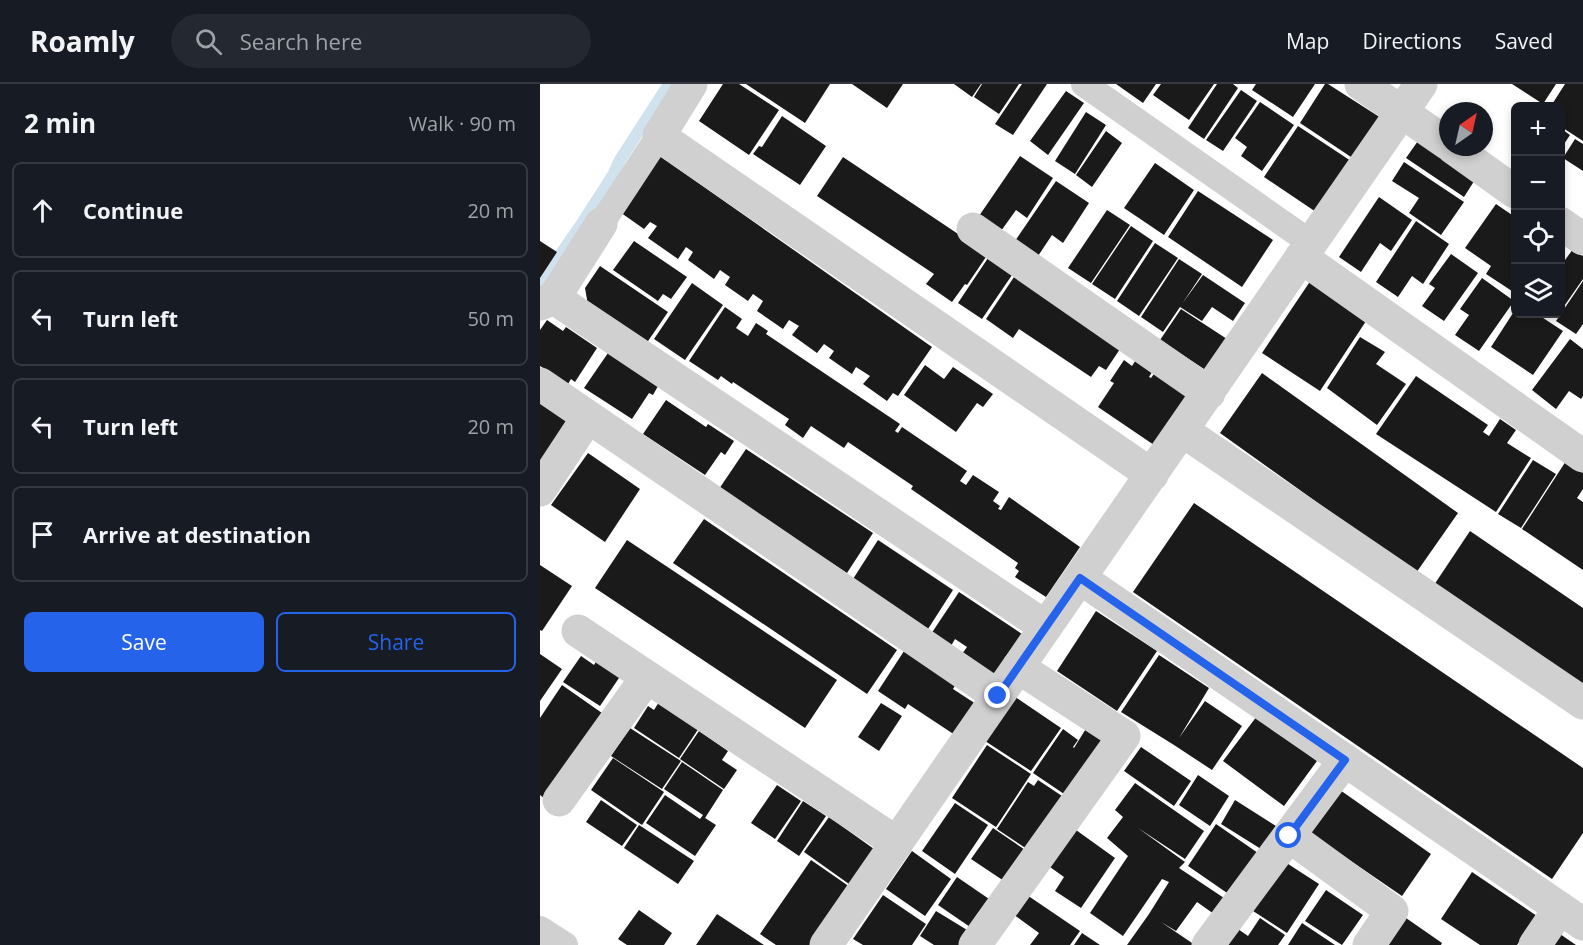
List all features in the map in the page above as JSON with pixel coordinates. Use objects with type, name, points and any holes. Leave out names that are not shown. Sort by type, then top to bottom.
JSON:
[{"type":"street","points":[[691,84],[659,136],[1152,475]]},
{"type":"street","points":[[1361,84],[1439,138]]},
{"type":"street","points":[[830,944],[998,696],[1421,84]]},
{"type":"street","points":[[1465,156],[1511,189]]},
{"type":"street","points":[[601,224],[547,301],[1046,627]]},
{"type":"street","points":[[1565,226],[1583,239]]},
{"type":"street","points":[[973,229],[1209,393]]},
{"type":"street","points":[[1306,250],[1583,456]]},
{"type":"street","points":[[540,384],[998,696]]},
{"type":"street","points":[[540,490],[588,417]]},
{"type":"street","points":[[1183,430],[1583,703]]},
{"type":"street","points":[[1080,578],[1571,916],[1535,945]]},
{"type":"street","points":[[578,631],[897,843]]},
{"type":"street","points":[[975,945],[1124,736],[1018,667]]},
{"type":"street","points":[[559,800],[647,676]]},
{"type":"street","points":[[1208,945],[1345,760]]},
{"type":"street","points":[[1289,836],[1392,911],[1369,945]]},
{"type":"lane","points":[[1084,84],[1306,250]]},
{"type":"lane","points":[[601,224],[659,136]]},
{"type":"lane","points":[[540,928],[565,945]]},
{"type":"building","points":[[723,84],[739,84],[779,110],[749,155],[699,121]]},
{"type":"building","points":[[746,84],[830,84],[805,123]]},
{"type":"building","points":[[852,84],[903,84],[887,108]]},
{"type":"building","points":[[954,84],[981,84],[972,97]]},
{"type":"building","points":[[982,84],[1019,84],[999,114],[974,97]]},
{"type":"building","points":[[1022,84],[1047,84],[1013,135],[995,124]]},
{"type":"building","points":[[1116,84],[1156,84],[1143,103]]},
{"type":"building","points":[[1161,84],[1214,84],[1189,120],[1153,95]]},
{"type":"building","points":[[1217,84],[1233,84],[1238,88],[1204,139],[1188,128]]},
{"type":"building","points":[[1256,84],[1315,84],[1293,117],[1252,90]]},
{"type":"building","points":[[1325,84],[1381,118],[1354,159],[1300,123]]},
{"type":"building","points":[[1512,84],[1556,84],[1544,102],[1540,102]]},
{"type":"building","points":[[1565,84],[1583,84],[1583,141],[1565,129],[1565,102],[1554,102]]},
{"type":"building","points":[[1241,90],[1257,101],[1223,151],[1206,140]]},
{"type":"building","points":[[1066,91],[1084,103],[1048,155],[1030,141]]},
{"type":"building","points":[[1260,102],[1294,125],[1262,171],[1241,156],[1247,147],[1235,138]]},
{"type":"building","points":[[1086,112],[1106,125],[1075,174],[1055,161]]},
{"type":"building","points":[[782,116],[826,146],[800,185],[753,154],[759,146],[762,147]]},
{"type":"building","points":[[1298,126],[1354,163],[1319,214],[1264,177]]},
{"type":"building","points":[[1106,131],[1122,143],[1092,187],[1076,175]]},
{"type":"building","points":[[1565,132],[1570,135],[1565,142]]},
{"type":"building","points":[[1420,138],[1439,150],[1439,156],[1448,156],[1478,175],[1464,197],[1406,158]]},
{"type":"building","points":[[1575,139],[1583,144],[1583,171],[1565,159],[1565,155]]},
{"type":"building","points":[[657,154],[932,347],[898,396],[893,393],[887,401],[863,384],[870,376],[856,367],[852,374],[829,358],[834,351],[824,344],[817,353],[792,335],[799,326],[789,320],[783,329],[757,311],[763,301],[753,294],[748,301],[725,285],[730,277],[720,270],[714,279],[688,260],[693,252],[686,247],[678,259],[648,238],[657,226],[650,222],[644,229],[617,210]]},
{"type":"building","points":[[1020,156],[1053,178],[1027,218],[1016,210],[1001,231],[979,216]]},
{"type":"building","points":[[843,157],[988,254],[952,302],[926,284],[934,274],[817,196]]},
{"type":"building","points":[[1404,162],[1464,202],[1441,235],[1409,213],[1419,198],[1392,181]]},
{"type":"building","points":[[1155,163],[1194,190],[1164,235],[1124,208]]},
{"type":"building","points":[[1056,181],[1089,203],[1063,243],[1052,235],[1038,256],[1015,241]]},
{"type":"building","points":[[1198,191],[1273,240],[1242,287],[1168,237]]},
{"type":"building","points":[[1379,197],[1412,220],[1391,251],[1380,243],[1361,272],[1339,257]]},
{"type":"building","points":[[1496,204],[1511,214],[1511,290],[1486,274],[1491,266],[1465,248]]},
{"type":"building","points":[[1107,210],[1130,225],[1091,283],[1068,268]]},
{"type":"building","points":[[1416,221],[1449,244],[1423,284],[1412,276],[1398,297],[1376,282]]},
{"type":"building","points":[[1131,226],[1153,241],[1115,299],[1092,284]]},
{"type":"building","points":[[540,241],[557,252],[540,278]]},
{"type":"building","points":[[634,241],[687,277],[671,299],[663,294],[658,301],[613,270]]},
{"type":"building","points":[[1155,243],[1178,258],[1139,316],[1117,301]]},
{"type":"building","points":[[1573,249],[1583,256],[1583,279],[1565,305],[1565,264],[1565,260]]},
{"type":"building","points":[[1451,254],[1478,273],[1444,321],[1422,306],[1435,288],[1429,284]]},
{"type":"building","points":[[988,258],[1012,275],[982,319],[958,303]]},
{"type":"building","points":[[1179,259],[1202,274],[1182,304],[1203,275],[1245,303],[1233,321],[1212,307],[1202,321],[1180,307],[1163,332],[1141,317]]},
{"type":"building","points":[[600,266],[668,312],[646,344],[588,305],[585,288]]},
{"type":"building","points":[[1014,277],[1120,349],[1106,370],[1099,366],[1091,377],[1019,329],[1013,338],[986,319]]},
{"type":"building","points":[[1313,277],[1370,315],[1320,391],[1262,353]]},
{"type":"building","points":[[1482,278],[1511,299],[1511,305],[1479,351],[1455,335],[1469,315],[1460,309]]},
{"type":"building","points":[[1583,281],[1583,324],[1576,334],[1556,321],[1558,318],[1565,318],[1565,308]]},
{"type":"building","points":[[692,283],[723,305],[685,360],[654,339]]},
{"type":"building","points":[[725,307],[742,319],[736,328],[748,336],[756,323],[768,331],[766,334],[900,424],[895,431],[898,433],[902,427],[967,471],[960,481],[966,485],[973,475],[999,492],[993,501],[1000,506],[998,509],[1001,510],[1009,497],[1080,547],[1046,597],[1015,577],[1019,571],[1015,568],[1018,563],[911,489],[913,486],[848,442],[844,448],[811,426],[803,438],[785,425],[789,419],[733,382],[732,384],[721,376],[718,380],[689,361]]},
{"type":"building","points":[[1181,309],[1227,339],[1207,371],[1160,340]]},
{"type":"building","points":[[1511,316],[1511,318],[1543,318],[1563,331],[1533,375],[1491,347]]},
{"type":"building","points":[[547,320],[563,331],[566,327],[597,348],[575,382],[571,379],[568,384],[540,366],[540,330]]},
{"type":"building","points":[[1360,337],[1385,352],[1376,364],[1406,384],[1377,425],[1327,388]]},
{"type":"building","points":[[1570,339],[1583,349],[1583,396],[1581,399],[1569,391],[1556,409],[1532,390]]},
{"type":"building","points":[[608,353],[658,386],[653,395],[649,393],[632,419],[584,388]]},
{"type":"building","points":[[1137,358],[1154,369],[1149,377],[1151,378],[1156,371],[1187,392],[1189,400],[1154,445],[1098,407],[1114,383],[1110,381],[1124,360],[1132,366]]},
{"type":"building","points":[[925,365],[944,379],[953,367],[993,394],[983,407],[977,403],[956,432],[904,395]]},
{"type":"building","points":[[1262,373],[1458,513],[1416,573],[1220,433]]},
{"type":"building","points":[[1416,376],[1488,425],[1483,432],[1489,436],[1500,419],[1516,430],[1507,443],[1531,458],[1496,512],[1376,434]]},
{"type":"building","points":[[666,400],[706,427],[708,424],[734,441],[725,455],[721,452],[705,475],[643,434]]},
{"type":"building","points":[[540,401],[572,423],[540,471]]},
{"type":"building","points":[[746,449],[873,533],[847,573],[719,489]]},
{"type":"building","points":[[588,453],[640,489],[605,542],[551,505]]},
{"type":"building","points":[[1533,460],[1556,474],[1521,528],[1498,514]]},
{"type":"building","points":[[1566,461],[1583,473],[1583,489],[1577,498],[1583,502],[1583,570],[1522,529]]},
{"type":"building","points":[[1194,503],[1583,768],[1583,833],[1552,879],[1133,592]]},
{"type":"building","points":[[704,519],[897,650],[867,694],[673,563]]},
{"type":"building","points":[[1470,531],[1583,608],[1583,686],[1434,585]]},
{"type":"building","points":[[627,540],[837,680],[805,728],[595,588]]},
{"type":"building","points":[[878,540],[953,590],[928,629],[853,579]]},
{"type":"building","points":[[540,565],[572,586],[542,631],[540,630]]},
{"type":"building","points":[[959,592],[1025,636],[997,677],[962,654],[967,647],[955,639],[951,646],[931,634]]},
{"type":"building","points":[[1096,611],[1157,651],[1117,711],[1057,671]]},
{"type":"building","points":[[906,648],[957,682],[953,689],[976,704],[955,735],[908,704],[905,709],[878,691]]},
{"type":"building","points":[[540,654],[562,669],[540,701]]},
{"type":"building","points":[[1159,655],[1209,688],[1179,738],[1205,701],[1242,726],[1212,770],[1121,712]]},
{"type":"building","points":[[581,656],[594,665],[597,660],[621,675],[600,706],[563,682]]},
{"type":"building","points":[[562,685],[602,713],[545,799],[540,795],[540,718]]},
{"type":"building","points":[[1011,694],[1061,728],[1031,771],[982,739]]},
{"type":"building","points":[[659,702],[699,728],[679,758],[634,728],[648,706],[654,710]]},
{"type":"building","points":[[881,703],[902,716],[879,751],[858,737]]},
{"type":"building","points":[[1257,716],[1317,761],[1284,806],[1223,761]]},
{"type":"building","points":[[1087,727],[1112,743],[1070,798],[1033,773],[1063,729],[1078,740],[1074,748]]},
{"type":"building","points":[[630,728],[681,761],[662,789],[611,756]]},
{"type":"building","points":[[699,731],[728,751],[722,760],[737,770],[724,789],[680,759]]},
{"type":"building","points":[[987,745],[1031,774],[996,827],[952,798]]},
{"type":"building","points":[[1141,747],[1191,781],[1174,806],[1124,771]]},
{"type":"building","points":[[613,758],[664,792],[642,825],[591,790]]},
{"type":"building","points":[[682,762],[723,790],[705,818],[716,825],[695,856],[646,823],[665,795],[700,819],[703,815],[664,789]]},
{"type":"building","points":[[1198,775],[1229,796],[1210,826],[1179,805]]},
{"type":"building","points":[[1038,780],[1068,800],[1033,853],[997,829],[1028,782],[1034,786]]},
{"type":"building","points":[[1135,783],[1204,831],[1185,859],[1138,828],[1185,862],[1179,868],[1224,898],[1214,914],[1197,902],[1176,931],[1161,922],[1195,945],[1127,945],[1169,882],[1162,879],[1123,936],[1090,913],[1128,856],[1107,838],[1123,817],[1115,810]]},
{"type":"building","points":[[777,785],[801,801],[775,839],[751,823]]},
{"type":"building","points":[[1340,790],[1431,854],[1402,896],[1310,833]]},
{"type":"building","points":[[601,800],[637,825],[622,846],[586,822]]},
{"type":"building","points":[[1235,800],[1276,826],[1261,849],[1221,824]]},
{"type":"building","points":[[803,801],[826,816],[799,856],[777,841]]},
{"type":"building","points":[[955,803],[988,825],[955,874],[922,851]]},
{"type":"building","points":[[829,817],[874,849],[849,884],[804,852]]},
{"type":"building","points":[[1216,824],[1258,853],[1230,895],[1188,866]]},
{"type":"building","points":[[639,825],[694,861],[678,884],[624,848]]},
{"type":"building","points":[[993,828],[1031,854],[1010,885],[971,859]]},
{"type":"building","points":[[1076,830],[1115,858],[1081,908],[1055,891],[1064,877],[1050,867]]},
{"type":"building","points":[[912,851],[951,879],[925,916],[886,889]]},
{"type":"building","points":[[811,860],[850,887],[810,945],[776,945],[760,934]]},
{"type":"building","points":[[1285,862],[1319,884],[1287,933],[1253,911]]},
{"type":"building","points":[[1472,872],[1537,916],[1517,945],[1480,945],[1441,919]]},
{"type":"building","points":[[957,877],[992,901],[973,929],[938,905]]},
{"type":"building","points":[[1326,890],[1363,915],[1342,945],[1305,921]]},
{"type":"building","points":[[1024,893],[1080,931],[1070,945],[1030,945],[1039,933],[1010,912]]},
{"type":"building","points":[[883,895],[926,924],[912,945],[863,945],[853,939]]},
{"type":"building","points":[[639,910],[672,933],[664,945],[627,945],[618,939]]},
{"type":"building","points":[[936,911],[972,933],[964,945],[934,945],[920,936]]},
{"type":"building","points":[[717,914],[764,945],[696,945]]},
{"type":"building","points":[[1260,918],[1285,935],[1278,945],[1227,945],[1238,929],[1248,936]]},
{"type":"building","points":[[1406,918],[1442,943],[1441,945],[1388,945]]},
{"type":"building","points":[[1302,923],[1335,945],[1288,945]]},
{"type":"building","points":[[1082,933],[1100,945],[1074,945]]},
{"type":"building","points":[[1560,934],[1576,945],[1552,945]]},
{"type":"waterway","points":[[540,284],[581,225],[669,84]]},
{"type":"route","points":[[998,696],[1080,578],[1345,760],[1289,836]]}]
